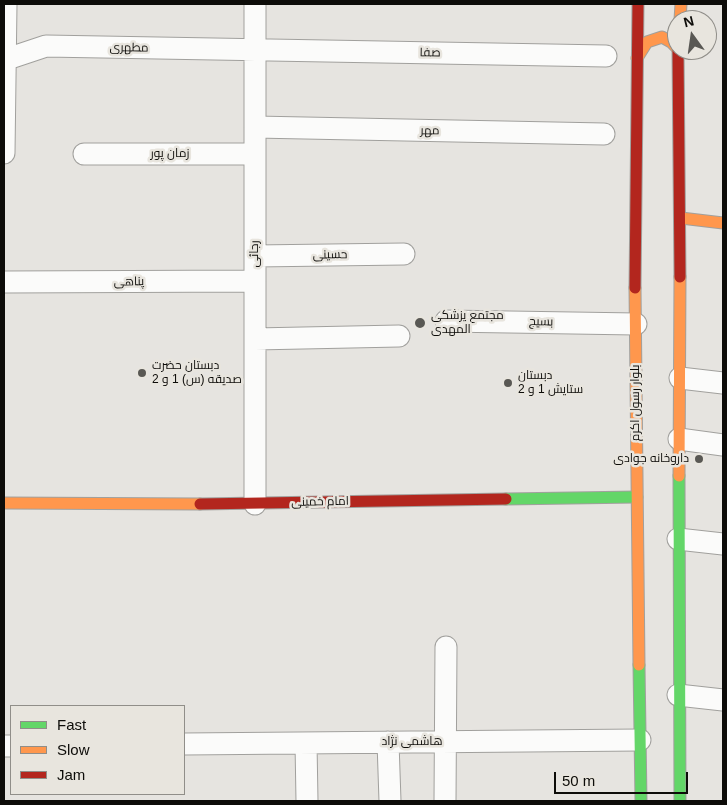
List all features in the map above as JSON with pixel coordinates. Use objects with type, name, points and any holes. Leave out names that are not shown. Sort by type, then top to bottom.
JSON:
[{"type":"main road","name":"بلوار رسول اکرم","points":[[638,4],[636,497],[641,801]]},
{"type":"main road","points":[[637,58],[647,42],[662,37],[667,40]]},
{"type":"main road","points":[[678,60],[681,218],[678,695],[680,801],[684,801]]},
{"type":"main road","points":[[681,218],[723,223]]},
{"type":"main road","name":"امام خمینی","points":[[4,503],[255,504],[636,497]]},
{"type":"street","points":[[4,153],[6,4]]},
{"type":"street","name":"رجائی","points":[[255,4],[255,504]]},
{"type":"street","name":"مطهری","points":[[4,60],[46,46],[255,50]]},
{"type":"street","name":"صفا","points":[[255,50],[606,56]]},
{"type":"street","name":"مهر","points":[[255,127],[604,134]]},
{"type":"street","name":"زمان پور","points":[[84,154],[255,154]]},
{"type":"street","name":"حسینی","points":[[255,256],[404,254]]},
{"type":"street","name":"پناهی","points":[[4,282],[255,280]]},
{"type":"street","name":"بسیج","points":[[446,321],[636,324]]},
{"type":"street","points":[[255,339],[399,336]]},
{"type":"street","points":[[680,378],[723,383]]},
{"type":"street","points":[[679,439],[723,446]]},
{"type":"street","points":[[678,538],[723,544]]},
{"type":"street","points":[[445,801],[446,648]]},
{"type":"street","points":[[678,695],[723,700]]},
{"type":"street","name":"هاشمی نژاد","points":[[185,744],[640,740]]},
{"type":"street","points":[[388,742],[390,801]]},
{"type":"street","points":[[306,743],[306,801]]},
{"type":"traffic: fast","points":[[679,476],[680,801]]},
{"type":"traffic: fast","points":[[506,499],[637,497]]},
{"type":"traffic: fast","points":[[639,665],[641,801]]},
{"type":"traffic: slow","points":[[681,4],[681,10]]},
{"type":"traffic: slow","points":[[637,58],[647,42],[662,37],[667,40]]},
{"type":"traffic: slow","points":[[681,218],[723,223]]},
{"type":"traffic: slow","points":[[679,476],[680,277]]},
{"type":"traffic: slow","points":[[635,288],[639,665]]},
{"type":"traffic: slow","points":[[4,503],[200,504]]},
{"type":"traffic: jam","points":[[635,288],[638,4]]},
{"type":"traffic: jam","points":[[678,60],[680,277]]},
{"type":"traffic: jam","points":[[200,504],[506,499]]},
{"type":"place","name":"مجتمع پزشکی المهدی","points":[[420,323]]},
{"type":"place","name":"دبستان حضرت صدیقه (س) 1 و 2","points":[[142,373]]},
{"type":"place","name":"دبستان ستایش 1 و 2","points":[[508,383]]},
{"type":"place","name":"داروخانه جوادی","points":[[699,459]]}]
